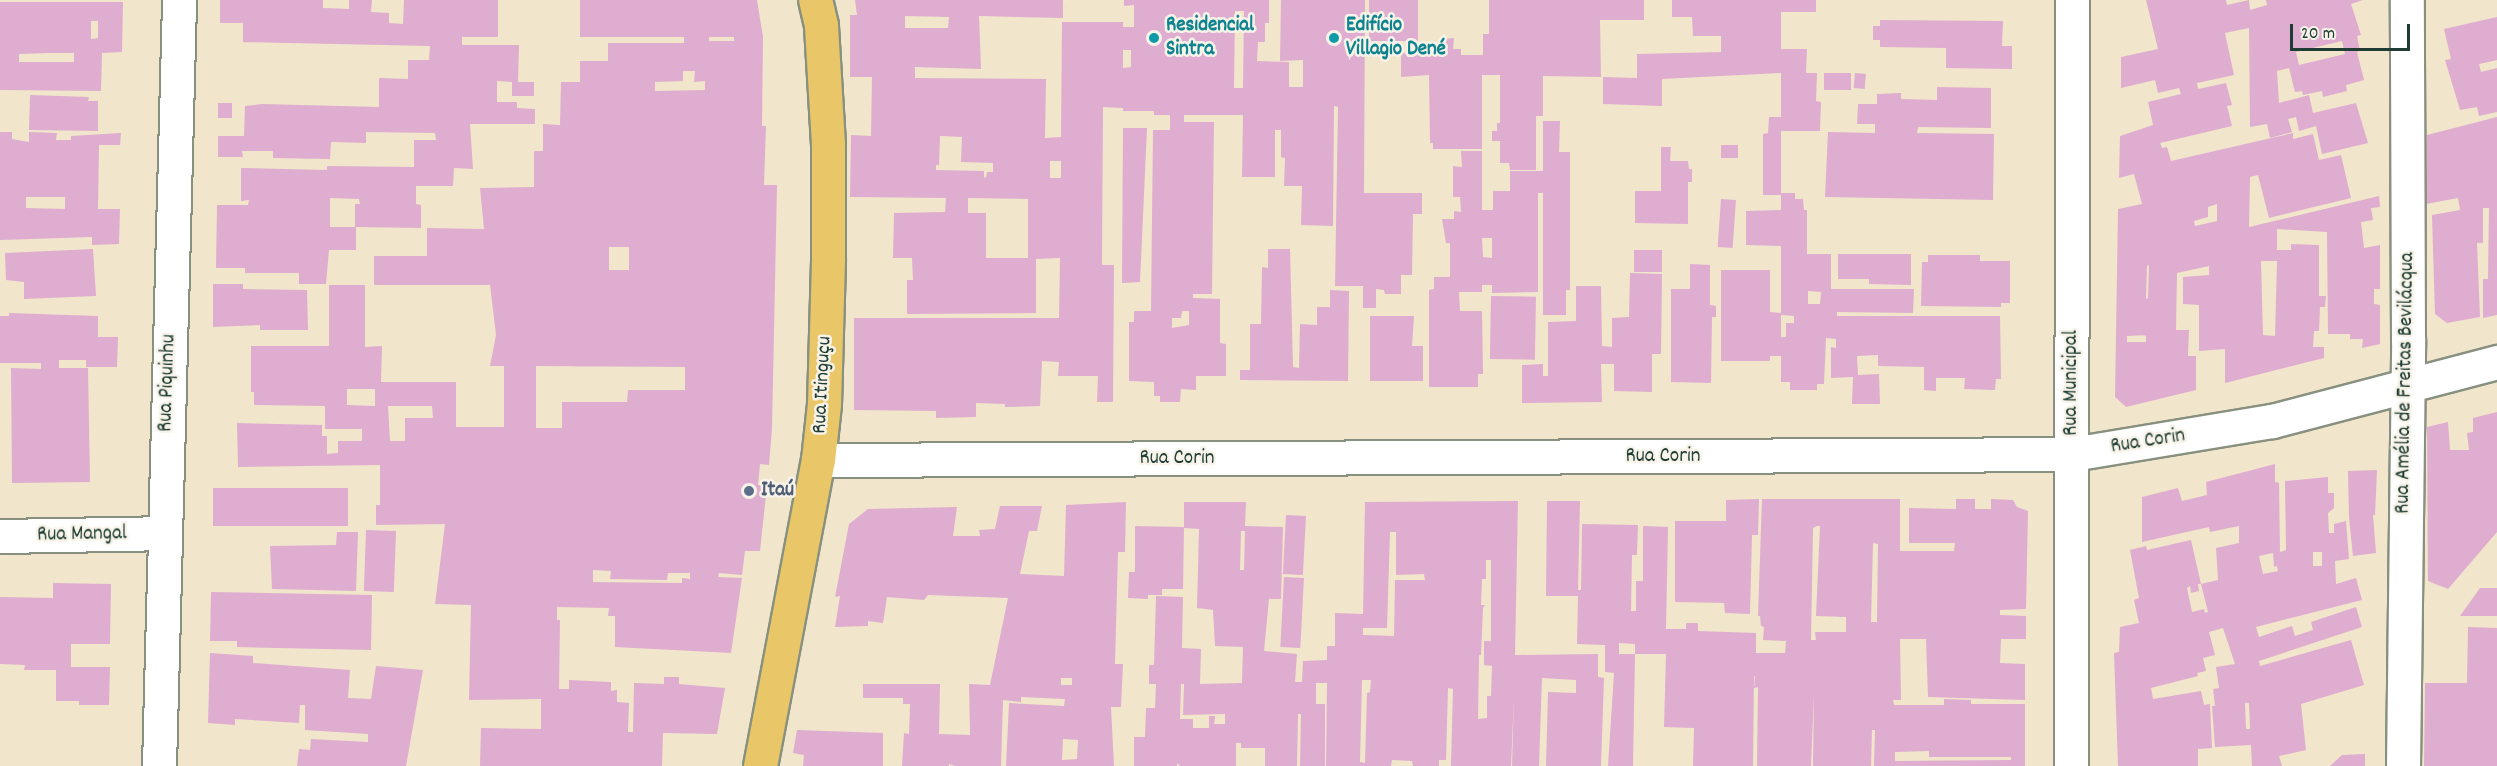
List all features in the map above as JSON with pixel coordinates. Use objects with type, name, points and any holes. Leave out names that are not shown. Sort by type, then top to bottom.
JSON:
[{"type":"main road","name":"Rua Itinguçu","points":[[760,766],[818,460],[824,404],[829,200],[821,25],[815,0]]},
{"type":"street","name":"Rua Piquinhu","points":[[159,766],[179,0]]},
{"type":"street","name":"Rua Municipal","points":[[2071,766],[2072,0]]},
{"type":"street","name":"Rua Amélia de Freitas Bevilácqua","points":[[2403,766],[2407,0]]},
{"type":"street","name":"Rua Corin","points":[[818,460],[2072,454],[2250,425],[2497,362]]},
{"type":"street","name":"Rua Mangal","points":[[0,536],[164,533]]},
{"type":"building","points":[[220,0],[323,0],[323,8],[349,9],[349,0],[372,0],[371,12],[389,13],[389,23],[403,24],[404,0],[498,0],[498,37],[462,37],[462,45],[519,45],[518,82],[534,82],[534,96],[512,96],[512,82],[497,81],[497,102],[517,102],[517,108],[535,109],[535,124],[470,124],[473,169],[454,168],[453,186],[416,186],[416,204],[421,205],[421,228],[356,227],[356,250],[329,250],[326,284],[299,284],[299,273],[245,273],[245,268],[216,268],[217,205],[248,205],[249,200],[241,201],[241,168],[327,170],[327,166],[414,167],[414,140],[436,140],[435,133],[366,132],[366,143],[331,142],[330,159],[273,158],[273,151],[242,151],[243,157],[218,157],[218,136],[244,136],[245,106],[262,104],[379,107],[379,78],[408,79],[408,60],[429,60],[430,46],[243,42],[243,23],[220,23]],"holes":[[[330,198],[359,199],[360,204],[355,204],[355,227],[330,227]]]},
{"type":"building","points":[[580,0],[757,0],[763,37],[762,126],[766,126],[764,185],[777,185],[772,428],[769,465],[760,464],[758,485],[767,486],[760,551],[745,551],[742,575],[719,573],[718,577],[742,578],[731,653],[615,647],[615,616],[608,616],[609,608],[557,607],[557,620],[560,620],[559,689],[569,689],[569,680],[611,682],[611,691],[617,690],[617,702],[629,703],[628,732],[633,732],[634,683],[664,684],[664,677],[679,677],[679,684],[725,688],[717,734],[663,733],[662,766],[480,766],[481,728],[541,729],[541,699],[469,700],[471,605],[435,604],[445,524],[376,525],[376,505],[380,505],[380,465],[238,467],[237,423],[322,425],[322,436],[327,436],[327,454],[338,453],[338,441],[362,441],[362,429],[325,429],[325,406],[254,405],[254,392],[251,392],[251,346],[329,346],[329,285],[365,285],[365,347],[382,346],[381,382],[456,382],[456,427],[504,427],[504,366],[490,366],[496,335],[490,285],[374,285],[374,256],[427,256],[427,228],[484,229],[480,188],[534,187],[534,151],[543,151],[543,124],[560,125],[561,82],[580,82],[580,61],[608,61],[608,43],[684,43],[684,37],[580,37]],"holes":[[[709,37],[734,37],[734,41],[709,41]],[[683,71],[695,71],[694,82],[705,81],[705,90],[655,91],[655,82],[683,81]],[[609,247],[629,247],[629,270],[609,270]],[[536,366],[685,367],[685,390],[628,390],[627,402],[562,402],[562,428],[536,428]],[[347,389],[375,389],[375,406],[347,405]],[[388,406],[432,406],[433,418],[405,418],[405,441],[390,441]],[[593,570],[611,571],[610,579],[667,580],[668,573],[690,573],[690,579],[682,578],[682,583],[593,582]]]},
{"type":"building","points":[[855,0],[1063,0],[1063,18],[979,16],[981,69],[915,67],[915,78],[1046,79],[1045,138],[1061,137],[1062,22],[1123,22],[1123,27],[1134,27],[1134,5],[1124,6],[1124,0],[1269,0],[1269,23],[1265,23],[1265,42],[1258,42],[1257,61],[1289,62],[1289,87],[1303,87],[1303,60],[1280,61],[1281,0],[1365,0],[1364,193],[1422,193],[1422,214],[1413,214],[1412,275],[1401,275],[1401,294],[1385,294],[1384,290],[1376,289],[1376,308],[1363,308],[1363,286],[1335,286],[1338,107],[1334,106],[1333,226],[1301,225],[1302,186],[1284,186],[1285,158],[1281,157],[1281,130],[1275,130],[1275,177],[1242,177],[1243,115],[1184,115],[1184,122],[1214,122],[1212,294],[1193,294],[1193,298],[1220,299],[1220,343],[1226,344],[1226,376],[1196,376],[1196,390],[1181,389],[1180,402],[1160,402],[1160,396],[1154,396],[1154,382],[1129,381],[1129,322],[1134,322],[1134,311],[1151,311],[1153,130],[1170,130],[1170,115],[1154,115],[1154,111],[1123,111],[1123,108],[1103,107],[1102,265],[1114,265],[1113,402],[1097,402],[1098,376],[1058,376],[1059,362],[1042,361],[1040,406],[1005,407],[1005,404],[976,403],[976,417],[936,418],[936,411],[854,410],[854,318],[1059,318],[1060,258],[1036,259],[1036,313],[907,314],[907,280],[913,280],[912,258],[893,258],[894,213],[945,212],[946,198],[850,197],[851,135],[871,136],[872,77],[850,77],[850,15],[857,15]],"holes":[[[1235,11],[1244,11],[1243,88],[1234,88]],[[905,16],[949,17],[948,28],[905,28]],[[1123,50],[1131,50],[1131,67],[1123,68]],[[940,136],[962,137],[961,162],[993,163],[993,172],[987,172],[986,178],[984,171],[936,170],[936,165],[939,165]],[[1050,161],[1061,161],[1061,178],[1050,178]],[[968,198],[1028,199],[1028,258],[986,258],[986,213],[968,213]],[[1182,311],[1189,311],[1189,325],[1172,328],[1172,318],[1181,318]]]},
{"type":"building","points":[[1369,0],[1418,0],[1418,41],[1369,41]]},
{"type":"building","points":[[1489,0],[1644,0],[1644,20],[1600,20],[1601,77],[1543,76],[1543,116],[1536,116],[1536,170],[1510,170],[1509,163],[1500,163],[1500,141],[1492,141],[1492,131],[1497,131],[1497,123],[1500,123],[1500,75],[1482,75],[1482,149],[1433,149],[1433,143],[1430,143],[1429,75],[1401,77],[1401,53],[1418,54],[1418,50],[1444,52],[1445,39],[1454,38],[1453,49],[1461,49],[1461,55],[1483,55],[1483,34],[1489,34]]},
{"type":"building","points":[[1672,0],[1816,0],[1816,12],[1781,12],[1781,49],[1807,49],[1806,73],[1817,73],[1816,101],[1821,102],[1820,131],[1781,131],[1781,195],[1763,195],[1763,134],[1768,133],[1769,117],[1781,117],[1781,73],[1662,79],[1662,106],[1603,104],[1603,77],[1637,78],[1637,54],[1721,52],[1721,36],[1693,36],[1692,17],[1672,17]]},
{"type":"building","points":[[2146,0],[2226,0],[2227,5],[2249,0],[2250,10],[2267,5],[2266,0],[2363,0],[2351,4],[2361,35],[2357,36],[2360,51],[2357,52],[2364,80],[2346,85],[2347,91],[2323,97],[2322,91],[2303,95],[2302,91],[2295,92],[2289,68],[2277,71],[2279,103],[2309,95],[2313,113],[2356,103],[2368,143],[2322,154],[2316,126],[2299,131],[2296,117],[2288,119],[2292,132],[2270,138],[2267,124],[2250,127],[2249,28],[2225,33],[2234,75],[2197,83],[2198,89],[2226,83],[2232,105],[2227,106],[2232,126],[2160,143],[2162,148],[2167,147],[2171,161],[2293,133],[2293,139],[2313,134],[2319,160],[2341,155],[2351,198],[2269,218],[2258,175],[2250,177],[2249,227],[2379,196],[2380,207],[2371,208],[2373,220],[2361,222],[2364,248],[2380,245],[2380,289],[2374,289],[2374,304],[2380,305],[2380,344],[2362,348],[2363,339],[2350,339],[2350,334],[2328,334],[2327,232],[2277,229],[2277,250],[2291,250],[2291,244],[2319,245],[2319,296],[2326,296],[2325,307],[2320,307],[2319,331],[2314,331],[2313,347],[2324,347],[2324,358],[2225,383],[2225,349],[2199,351],[2199,305],[2183,304],[2183,277],[2209,275],[2209,266],[2177,273],[2176,330],[2189,330],[2188,356],[2196,356],[2196,390],[2126,407],[2115,397],[2118,209],[2142,204],[2134,174],[2119,178],[2120,136],[2153,125],[2148,102],[2181,94],[2179,88],[2158,93],[2155,80],[2121,88],[2121,57],[2158,49]],"holes":[[[2342,41],[2345,54],[2299,65],[2296,52]],[[2217,204],[2217,221],[2195,226],[2194,221],[2208,217],[2208,207]],[[2261,261],[2277,261],[2275,336],[2263,335]],[[2149,265],[2148,298],[2146,299],[2147,266]],[[2146,335],[2146,342],[2127,342],[2127,336]]]},
{"type":"building","points":[[0,2],[123,2],[122,52],[102,53],[101,91],[0,90]],"holes":[[[91,21],[98,21],[98,38],[91,39]],[[74,53],[74,62],[19,62],[19,54]]]},
{"type":"building","points":[[2497,17],[2497,60],[2479,64],[2481,72],[2497,68],[2497,112],[2479,116],[2477,107],[2460,110],[2445,60],[2451,59],[2444,29]]},
{"type":"building","points":[[1880,20],[2003,21],[2002,46],[2012,46],[2012,69],[1946,68],[1946,48],[1880,47],[1880,40],[1873,40],[1873,26],[1880,26]]},
{"type":"building","points":[[1824,73],[1851,73],[1851,90],[1824,90]]},
{"type":"building","points":[[1855,73],[1866,74],[1865,89],[1854,88]]},
{"type":"building","points":[[1937,87],[1991,88],[1991,128],[1918,127],[1917,133],[1994,134],[1993,200],[1825,197],[1828,132],[1875,133],[1875,124],[1857,124],[1858,104],[1877,104],[1877,94],[1901,93],[1901,99],[1937,100]]},
{"type":"building","points":[[30,95],[89,97],[88,101],[98,101],[98,131],[29,130]]},
{"type":"building","points":[[218,103],[232,103],[232,118],[218,118]]},
{"type":"building","points":[[2497,117],[2497,315],[2483,318],[2483,279],[2488,279],[2489,208],[2483,208],[2483,243],[2477,243],[2480,317],[2447,323],[2435,314],[2432,215],[2460,210],[2458,198],[2426,204],[2427,135]]},
{"type":"building","points":[[1543,121],[1560,121],[1559,152],[1570,152],[1570,290],[1566,290],[1566,315],[1543,315],[1543,193],[1538,193],[1538,292],[1492,293],[1492,285],[1482,285],[1482,292],[1459,292],[1460,311],[1482,311],[1483,374],[1478,374],[1478,387],[1429,387],[1429,290],[1434,289],[1434,277],[1450,277],[1450,243],[1446,243],[1442,219],[1454,219],[1454,211],[1461,212],[1460,197],[1453,197],[1453,166],[1462,167],[1461,151],[1482,151],[1482,210],[1493,210],[1493,191],[1510,191],[1510,171],[1543,171]],"holes":[[[1482,238],[1492,238],[1492,258],[1483,257]]]},
{"type":"building","points":[[1123,128],[1147,128],[1140,282],[1122,283]]},
{"type":"building","points":[[0,132],[12,132],[12,139],[29,142],[29,132],[57,133],[56,140],[71,140],[71,136],[121,133],[120,145],[99,145],[98,209],[120,209],[119,244],[92,245],[92,237],[0,240]],"holes":[[[26,197],[65,197],[65,209],[26,208]]]},
{"type":"building","points":[[1721,145],[1738,145],[1738,158],[1721,158]]},
{"type":"building","points":[[1661,147],[1671,147],[1670,161],[1688,161],[1689,169],[1692,169],[1692,182],[1688,182],[1688,224],[1635,223],[1635,191],[1661,191]]},
{"type":"building","points":[[1781,193],[1795,193],[1795,199],[1803,199],[1804,210],[1807,210],[1807,254],[1831,254],[1831,289],[1914,289],[1913,313],[1837,312],[1837,316],[2000,316],[2001,379],[1996,379],[1995,390],[1964,389],[1965,378],[1936,378],[1936,391],[1924,390],[1924,367],[1878,366],[1878,355],[1857,356],[1858,375],[1879,374],[1880,404],[1852,404],[1853,377],[1831,378],[1831,347],[1836,348],[1836,339],[1826,338],[1824,384],[1817,384],[1817,390],[1790,390],[1790,382],[1781,382],[1781,356],[1770,356],[1770,361],[1721,361],[1721,270],[1770,270],[1770,312],[1781,313],[1781,246],[1746,245],[1746,211],[1781,210]],"holes":[[[1808,291],[1821,292],[1820,304],[1808,304]],[[1781,315],[1794,316],[1794,323],[1786,323],[1786,337],[1781,337]]]},
{"type":"building","points":[[1721,199],[1736,200],[1733,248],[1718,247]]},
{"type":"building","points":[[93,249],[96,296],[24,299],[24,282],[6,280],[5,253]]},
{"type":"building","points":[[1268,249],[1290,249],[1293,367],[1299,368],[1300,324],[1317,325],[1317,307],[1330,307],[1330,290],[1349,291],[1348,381],[1240,380],[1240,370],[1250,370],[1250,324],[1261,324],[1262,267],[1268,268]]},
{"type":"building","points":[[1634,250],[1662,250],[1662,272],[1634,272]]},
{"type":"building","points":[[1838,254],[1911,254],[1911,285],[1869,284],[1869,279],[1838,279]]},
{"type":"building","points":[[1928,255],[1980,255],[1980,261],[2010,261],[2010,303],[2001,303],[2001,307],[1921,306],[1922,262],[1928,262]]},
{"type":"building","points":[[1690,264],[1710,265],[1710,305],[1716,306],[1716,317],[1712,317],[1711,383],[1671,382],[1671,289],[1690,289]]},
{"type":"building","points":[[1630,273],[1662,274],[1661,354],[1652,354],[1652,392],[1614,391],[1614,364],[1601,364],[1602,402],[1522,403],[1522,365],[1543,364],[1543,376],[1548,376],[1548,322],[1576,321],[1576,286],[1601,286],[1602,346],[1612,347],[1612,318],[1629,317]]},
{"type":"building","points":[[213,284],[243,284],[243,289],[307,290],[308,330],[260,330],[260,325],[213,327]]},
{"type":"building","points":[[1491,296],[1536,297],[1535,360],[1490,359]]},
{"type":"building","points":[[9,313],[98,316],[98,337],[118,337],[117,367],[86,367],[86,360],[59,360],[59,368],[88,368],[90,482],[12,483],[11,368],[41,369],[41,363],[0,363],[0,316],[9,316]]},
{"type":"building","points":[[1370,316],[1414,316],[1412,346],[1423,346],[1423,381],[1370,381]]},
{"type":"building","points":[[2497,412],[2497,532],[2448,589],[2428,581],[2427,427],[2448,422],[2450,450],[2469,450],[2467,433],[2473,432],[2473,418]]},
{"type":"building","points":[[2275,464],[2275,482],[2279,483],[2280,552],[2286,550],[2285,481],[2328,477],[2328,493],[2334,493],[2334,508],[2328,513],[2329,533],[2334,533],[2334,524],[2346,521],[2349,559],[2335,561],[2336,584],[2356,578],[2362,600],[2256,627],[2259,637],[2292,626],[2295,636],[2313,630],[2311,622],[2356,607],[2362,627],[2259,661],[2260,666],[2351,640],[2364,685],[2301,704],[2306,750],[2279,756],[2282,766],[2252,766],[2251,745],[2215,747],[2212,706],[2215,706],[2213,689],[2219,688],[2216,667],[2235,664],[2223,628],[2209,632],[2215,655],[2203,658],[2206,671],[2197,673],[2198,676],[2151,688],[2153,699],[2201,691],[2204,705],[2210,704],[2212,748],[2198,749],[2198,766],[2118,766],[2114,653],[2119,652],[2120,627],[2139,623],[2134,600],[2139,598],[2130,550],[2146,546],[2147,550],[2191,540],[2201,584],[2218,580],[2216,548],[2239,543],[2239,526],[2210,532],[2209,527],[2142,542],[2142,497],[2178,488],[2182,501],[2207,495],[2206,482]],"holes":[[[2313,552],[2322,552],[2322,566],[2313,566]],[[2273,553],[2274,567],[2277,566],[2278,571],[2263,574],[2259,556]],[[2198,584],[2201,584],[2208,612],[2205,613],[2204,609],[2192,612],[2187,588],[2190,586],[2191,593],[2199,591]],[[2245,703],[2249,703],[2250,729],[2246,729]]]},
{"type":"building","points":[[2377,470],[2375,515],[2373,515],[2376,553],[2353,556],[2348,471]]},
{"type":"building","points":[[213,488],[348,488],[348,526],[213,526]]},
{"type":"building","points":[[1759,499],[1758,535],[1752,535],[1750,614],[1725,613],[1724,603],[1675,602],[1675,521],[1726,521],[1726,500]]},
{"type":"building","points":[[1762,499],[1900,499],[1900,551],[1954,551],[1955,543],[1909,543],[1909,508],[1956,509],[1956,499],[1975,499],[1975,509],[1991,509],[1991,499],[2013,500],[2017,507],[2028,511],[2026,609],[2000,610],[2000,615],[2026,616],[2026,639],[2001,639],[2000,663],[2025,664],[2025,700],[1928,697],[1926,639],[1900,639],[1901,700],[1893,700],[1894,705],[1944,705],[1944,699],[1971,700],[1971,704],[2025,704],[2025,766],[1874,766],[1875,730],[1872,730],[1871,766],[1813,766],[1814,693],[1811,766],[1757,766],[1758,687],[1754,688],[1754,676],[1753,766],[1693,766],[1694,728],[1664,727],[1666,654],[1635,654],[1633,766],[1608,766],[1614,673],[1605,672],[1605,645],[1577,644],[1578,596],[1546,596],[1547,501],[1580,501],[1578,590],[1581,590],[1582,524],[1638,525],[1637,555],[1632,555],[1631,611],[1636,611],[1636,581],[1643,581],[1643,526],[1668,527],[1666,629],[1686,629],[1686,623],[1698,623],[1698,631],[1756,633],[1756,653],[1785,653],[1786,641],[1763,640],[1764,627],[1761,626],[1760,616],[1758,616]],"holes":[[[1820,526],[1816,616],[1846,617],[1846,632],[1815,632],[1816,640],[1811,640],[1813,528]],[[1873,543],[1878,544],[1877,622],[1871,622]],[[1619,643],[1635,644],[1635,654],[1619,654]],[[1929,751],[1929,757],[2011,757],[2011,760],[1895,761],[1895,752]]]},
{"type":"building","points":[[1518,501],[1515,655],[1598,654],[1598,677],[1604,678],[1601,766],[1546,766],[1548,692],[1576,693],[1576,680],[1542,678],[1539,766],[1512,766],[1514,697],[1511,766],[1451,766],[1453,689],[1448,688],[1446,760],[1439,760],[1439,766],[1413,766],[1412,761],[1392,760],[1391,766],[1326,766],[1327,683],[1316,683],[1316,704],[1325,704],[1325,766],[1300,766],[1301,714],[1298,714],[1297,766],[1265,766],[1265,748],[1241,748],[1241,743],[1236,743],[1236,766],[1180,766],[1177,763],[1177,766],[1134,766],[1134,737],[1145,737],[1146,708],[1155,708],[1156,684],[1149,684],[1149,665],[1154,665],[1156,596],[1183,597],[1182,648],[1201,649],[1200,684],[1242,683],[1243,647],[1215,646],[1213,610],[1197,608],[1199,529],[1184,528],[1184,502],[1246,502],[1245,526],[1283,527],[1281,599],[1269,599],[1264,651],[1297,654],[1295,682],[1302,682],[1303,661],[1327,660],[1327,646],[1335,646],[1335,613],[1363,614],[1365,502]],"holes":[[[1241,531],[1245,531],[1244,570],[1240,570]],[[1390,532],[1396,532],[1396,575],[1424,574],[1425,580],[1395,580],[1394,636],[1363,635],[1363,628],[1387,628]],[[1486,560],[1491,560],[1491,641],[1484,641],[1484,665],[1492,666],[1491,696],[1487,696],[1487,718],[1478,719],[1479,655],[1481,655],[1485,605],[1481,605],[1482,579],[1486,579]],[[1362,680],[1371,680],[1370,692],[1367,693],[1365,763],[1360,762]],[[1181,684],[1184,684],[1183,715],[1225,714],[1225,724],[1214,724],[1215,716],[1209,716],[1209,728],[1193,728],[1193,719],[1180,719]]]},
{"type":"building","points":[[1126,502],[1125,552],[1118,552],[1115,664],[1123,664],[1121,707],[1111,707],[1114,766],[1006,766],[1009,703],[1064,706],[1065,699],[1021,697],[1021,702],[1003,700],[1001,766],[949,764],[949,766],[902,766],[904,733],[909,734],[910,704],[903,704],[903,698],[863,698],[863,684],[940,684],[939,734],[970,735],[969,684],[990,685],[1008,598],[928,595],[924,600],[887,597],[883,623],[868,621],[868,626],[835,627],[840,596],[835,597],[849,524],[868,509],[957,507],[953,536],[980,536],[979,530],[995,529],[1000,506],[1042,506],[1037,531],[1029,531],[1020,574],[1064,576],[1066,505]],"holes":[[[1061,678],[1072,678],[1072,685],[1061,685]],[[1063,739],[1078,740],[1077,759],[1062,760]]]},
{"type":"building","points":[[1286,515],[1306,516],[1303,575],[1283,574]]},
{"type":"building","points":[[1135,526],[1184,527],[1183,589],[1162,589],[1162,595],[1148,595],[1148,599],[1128,598],[1129,572],[1135,572]]},
{"type":"building","points":[[366,530],[396,531],[394,592],[364,591]]},
{"type":"building","points":[[337,532],[358,532],[356,591],[272,589],[270,546],[336,545]]},
{"type":"building","points":[[1284,577],[1304,578],[1300,648],[1280,647]]},
{"type":"building","points":[[53,583],[111,584],[110,644],[71,644],[71,667],[110,667],[109,705],[79,705],[79,701],[56,701],[56,670],[24,670],[25,665],[0,664],[0,597],[53,598]]},
{"type":"building","points":[[2480,588],[2497,588],[2497,616],[2460,616]]},
{"type":"building","points":[[211,592],[372,595],[371,650],[237,647],[237,641],[210,641]]},
{"type":"building","points":[[2468,627],[2497,628],[2497,766],[2424,766],[2425,683],[2467,683]]},
{"type":"building","points":[[210,653],[253,656],[253,663],[350,670],[348,698],[371,699],[376,666],[423,670],[406,766],[297,766],[299,749],[310,750],[311,739],[368,742],[368,734],[305,730],[305,705],[300,705],[299,723],[235,719],[235,725],[208,723]]},
{"type":"building","points":[[797,730],[883,733],[883,766],[803,766],[804,755],[793,753]]},
{"type":"building","points":[[2365,754],[2365,766],[2330,766],[2342,755]]},
{"type":"place","name":"Residencial Sintra","points":[[1154,38]]},
{"type":"place","name":"Edifício Villagio Dené","points":[[1334,38]]},
{"type":"place","name":"Itaú","points":[[749,491]]}]
